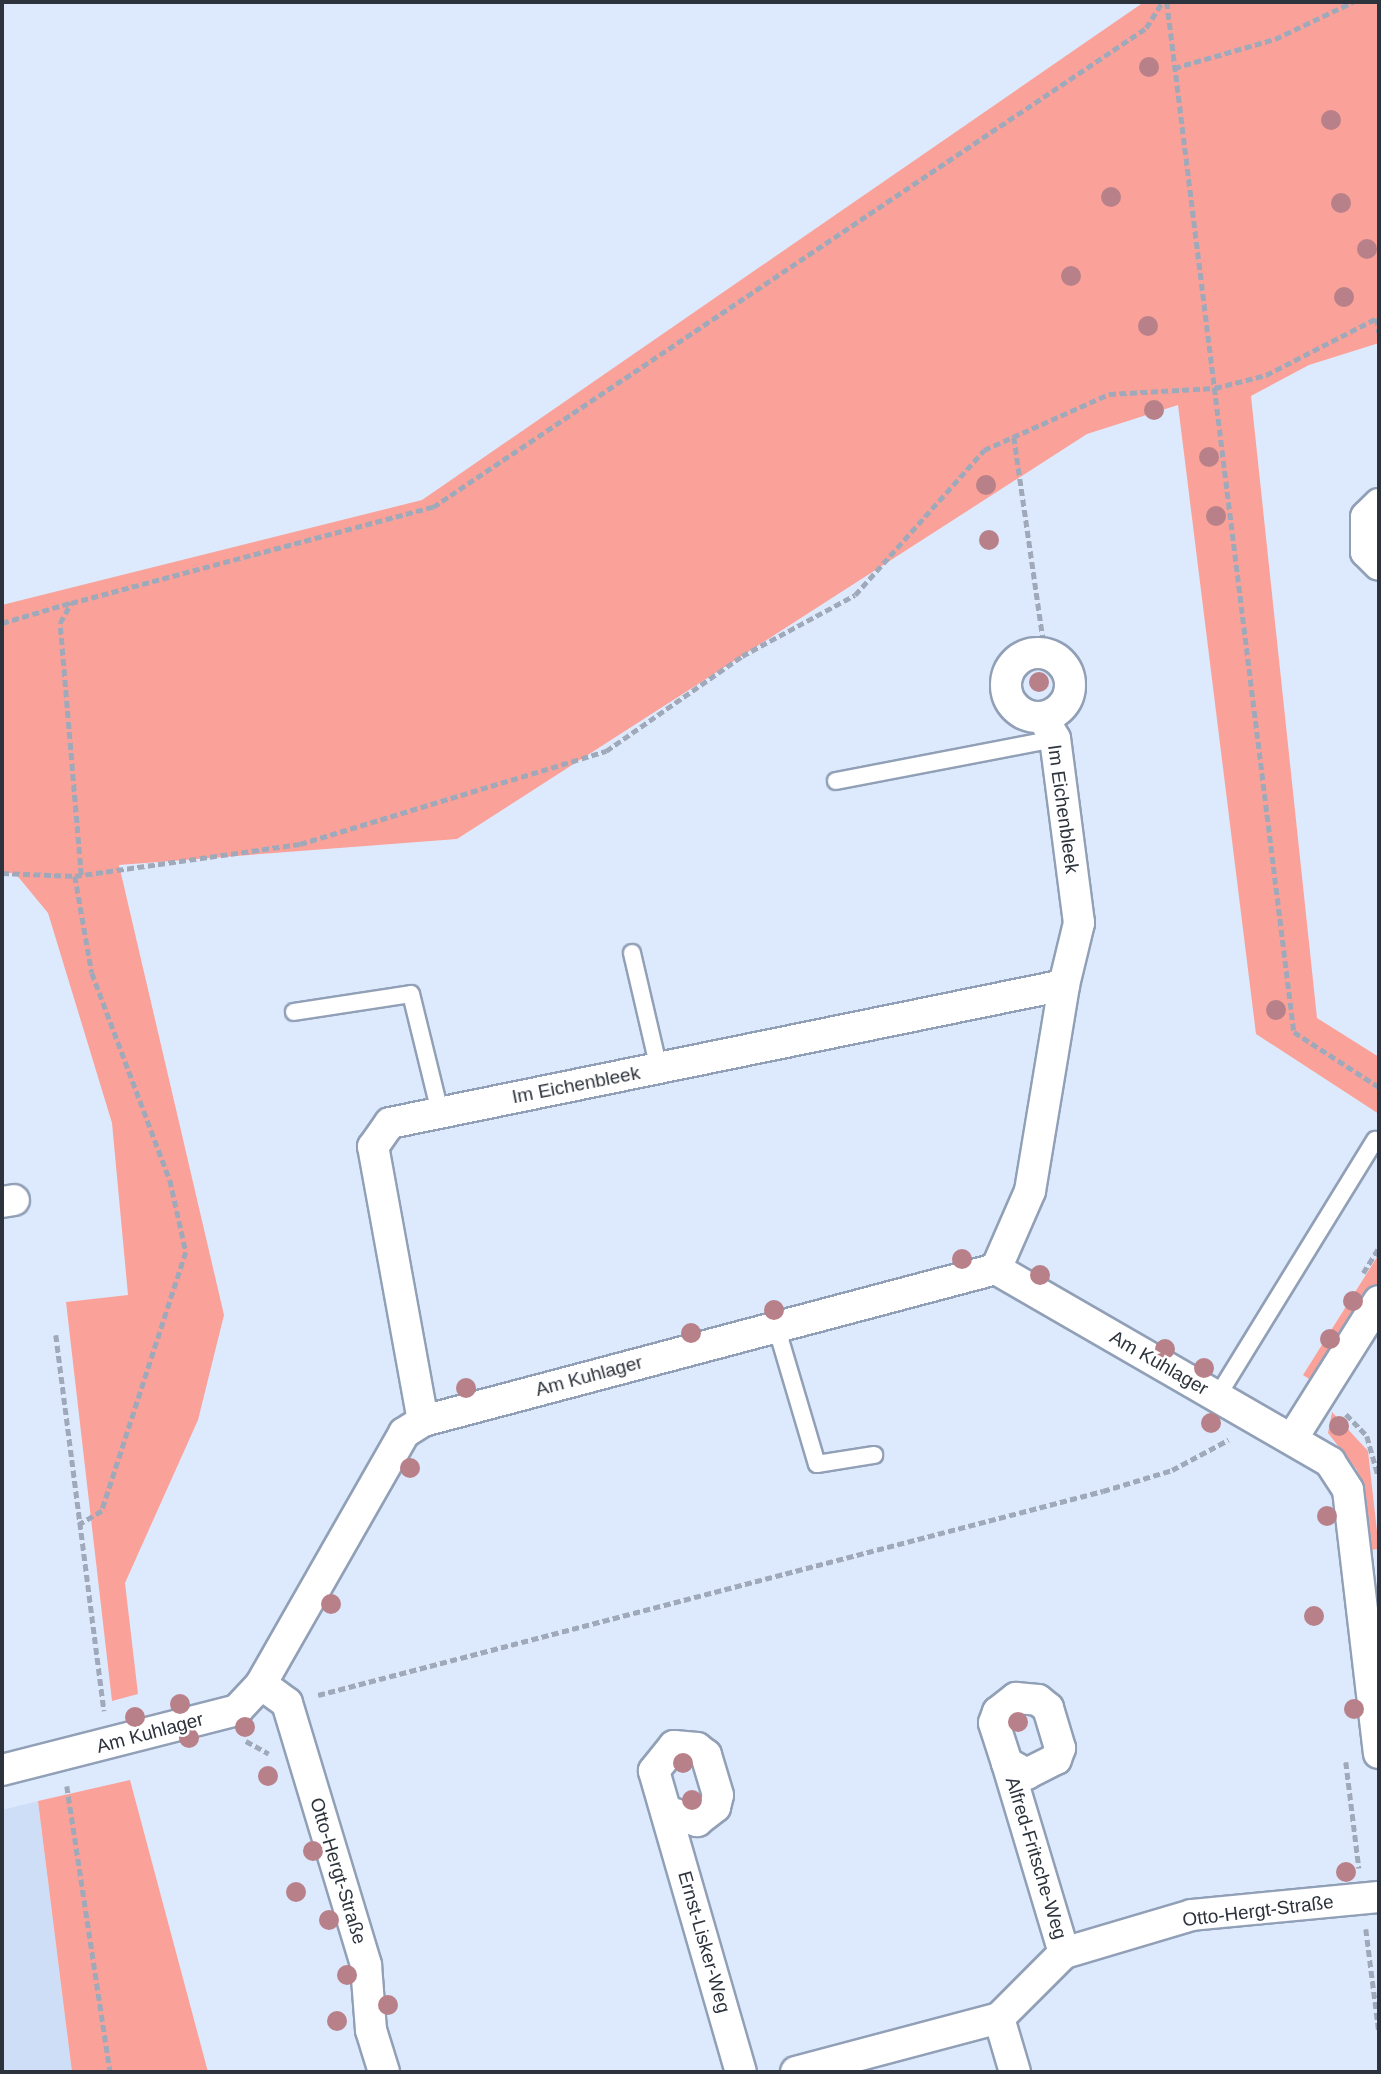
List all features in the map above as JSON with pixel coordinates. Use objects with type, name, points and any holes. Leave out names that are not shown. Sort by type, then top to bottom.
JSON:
[{"type":"street","points":[[1379,504],[1366,517],[1366,552],[1379,565]]},
{"type":"street","name":"Im Eichenbleek","points":[[996,1269],[1030,1191],[1064,985],[1079,923],[1049,728],[1071,686],[1064,665],[1045,653],[1025,655],[1006,678],[1014,707],[1049,728]]},
{"type":"street","name":"Im Eichenbleek","points":[[423,1421],[373,1147],[390,1123],[1064,985]]},
{"type":"street","name":"Am Kuhlager","points":[[2,1770],[64,1770],[237,1710],[261,1684],[404,1433],[423,1421],[996,1269],[1331,1462],[1348,1490],[1379,1753]]},
{"type":"street","points":[[1292,1439],[1320,1396],[1369,1290]]},
{"type":"street","points":[[261,1684],[287,1703]]},
{"type":"street","name":"Otto-Hergt-Straße","points":[[287,1703],[366,1965],[371,2030],[384,2072]]},
{"type":"street","name":"Alfred-Fritsche-Weg","points":[[1007,1763],[1064,1954]]},
{"type":"street","name":"Ernst-Lisker-Weg","points":[[666,1811],[741,2072]]},
{"type":"street","name":"Otto-Hergt-Straße","points":[[796,2072],[999,2018],[1064,1954],[1192,1915],[1371,1898]]},
{"type":"street","points":[[999,2018],[1014,2072]]},
{"type":"lane","points":[[836,781],[1049,728]]},
{"type":"lane","points":[[632,953],[659,1069]]},
{"type":"lane","points":[[294,1012],[411,994],[440,1112]]},
{"type":"lane","points":[[1217,1396],[1375,1140]]},
{"type":"lane","points":[[776,1326],[817,1464],[874,1455]]},
{"type":"path","points":[[1165,2],[1169,16],[1294,1032],[1379,1087]]},
{"type":"path","points":[[2,623],[433,507],[1146,28],[1165,2]]},
{"type":"path","points":[[1174,68],[1275,39],[1353,2]]},
{"type":"path","points":[[2,873],[78,875],[300,844],[606,751],[741,656],[855,595],[984,450],[1109,394],[1214,388],[1266,375],[1378,317],[1379,333]]},
{"type":"path","points":[[1014,437],[1045,653]]},
{"type":"path","points":[[71,603],[60,623],[78,875],[92,973],[170,1180],[186,1252],[102,1511],[79,1525]]},
{"type":"path","points":[[1369,1290],[1379,1247]]},
{"type":"path","points":[[56,1335],[104,1712]]},
{"type":"path","points":[[1320,1396],[1367,1436],[1379,1482]]},
{"type":"path","points":[[287,1703],[1103,1491],[1172,1470],[1241,1433],[1251,1416]]},
{"type":"path","points":[[91,1716],[117,1709]]},
{"type":"path","points":[[242,1738],[276,1759]]},
{"type":"path","points":[[1345,1750],[1371,1898],[1370,1959],[1379,2032]]},
{"type":"path","points":[[64,1770],[80,1780]]},
{"type":"path","points":[[64,1770],[110,2072]]},
{"type":"path","points":[[1370,1959],[1379,1958]]},
{"type":"shaded area","points":[[1144,2],[1379,2],[1379,343],[1309,365],[1251,396],[1317,1018],[1379,1057],[1379,1114],[1256,1034],[1178,405],[1087,434],[457,839],[119,865],[224,1315],[198,1420],[125,1583],[138,1694],[112,1701],[66,1302],[128,1295],[112,1123],[48,913],[15,873],[2,873],[2,605],[422,500]]},
{"type":"shaded area","points":[[1379,1254],[1379,1284],[1317,1384],[1303,1375]]},
{"type":"shaded area","points":[[1332,1412],[1368,1451],[1379,1549],[1370,1550],[1357,1470],[1328,1433]]},
{"type":"shaded area","points":[[130,1780],[208,2072],[72,2072],[38,1801]]},
{"type":"shaded area","points":[[38,1801],[72,2072],[2,2072],[2,1810]]}]
